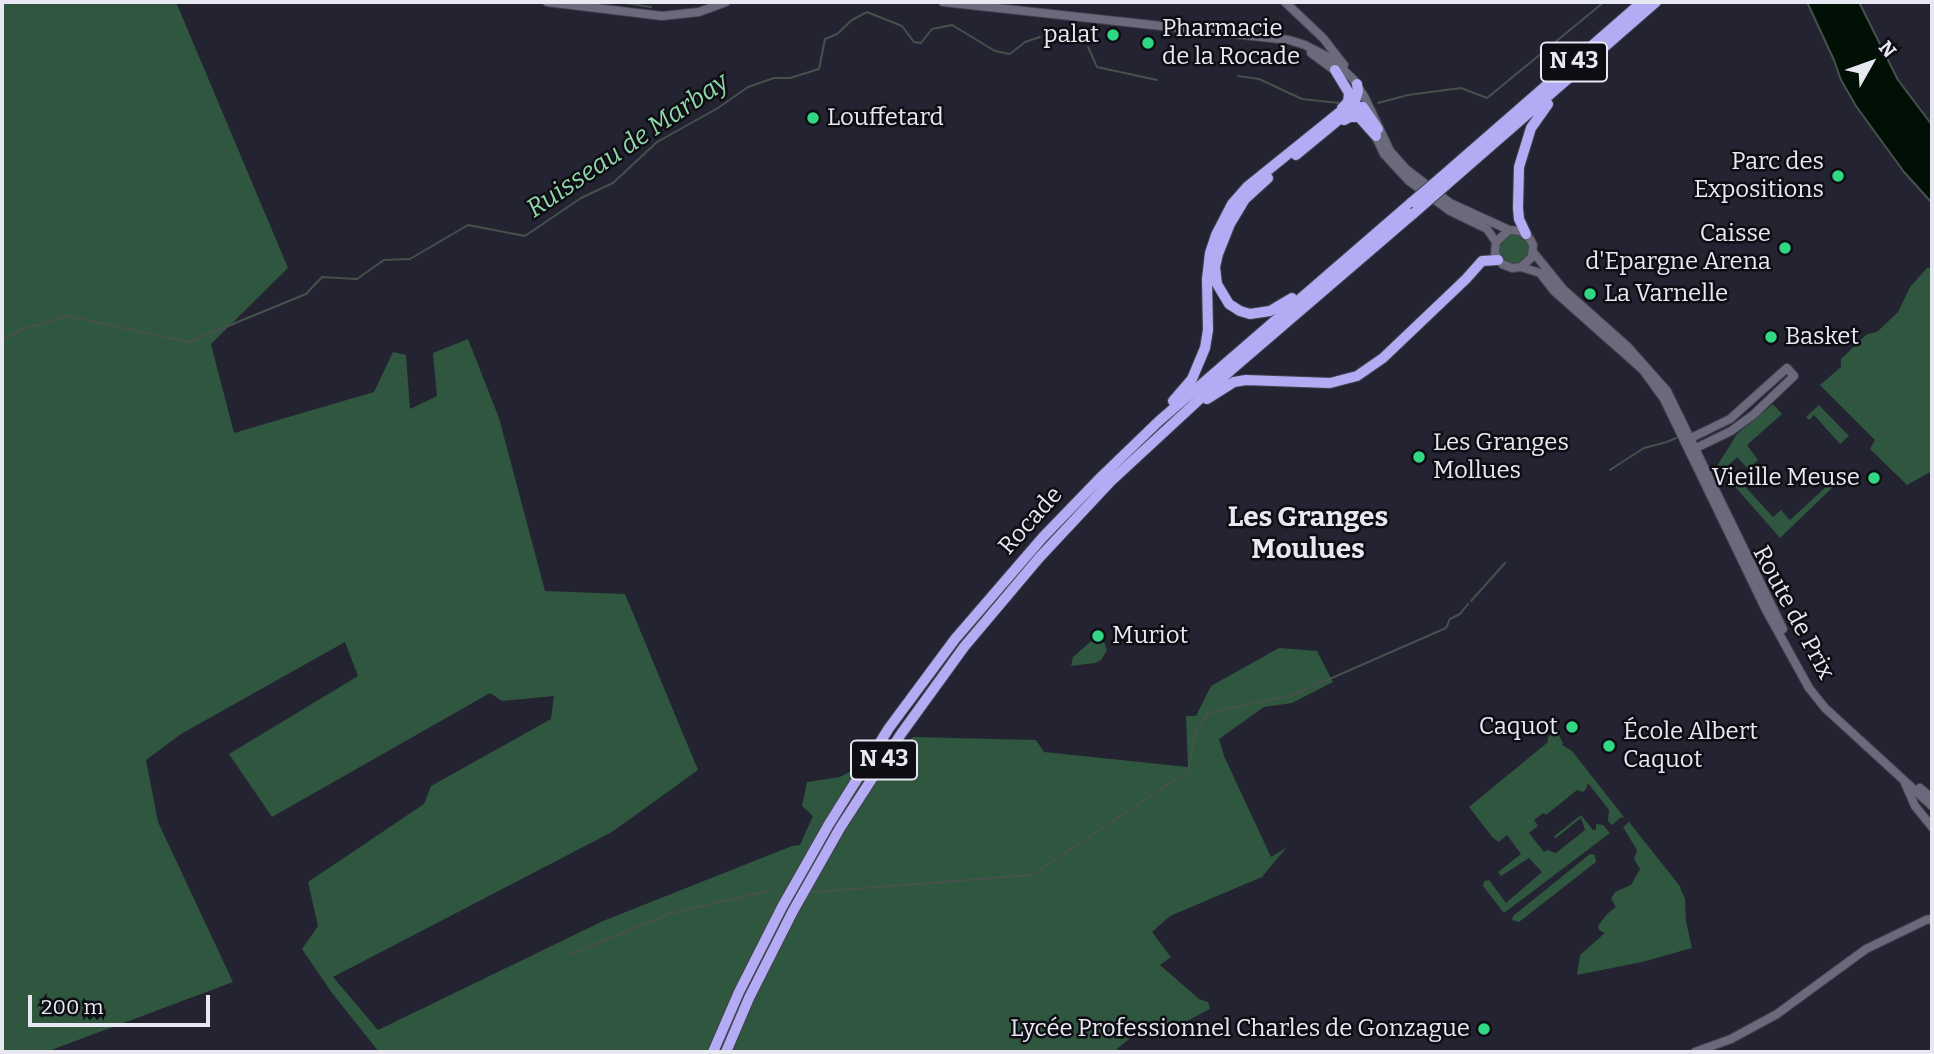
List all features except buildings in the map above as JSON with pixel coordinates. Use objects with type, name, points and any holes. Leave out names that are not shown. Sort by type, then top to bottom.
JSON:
[{"type":"highway","name":"N 43","points":[[1442,182],[1505,122],[1642,2]]},
{"type":"highway","name":"N 43","points":[[726,1052],[749,998],[793,911],[840,828],[901,734],[964,647],[1031,568],[1136,457],[1230,371],[1413,207],[1566,82],[1656,2]]},
{"type":"highway","points":[[1332,270],[1270,311],[1250,314],[1229,304],[1222,295],[1217,284],[1215,267],[1223,237],[1245,199],[1336,119],[1346,105],[1349,93],[1335,70]]},
{"type":"highway","points":[[1355,81],[1361,104],[1377,133]]},
{"type":"highway","points":[[1526,234],[1519,219],[1518,208],[1519,167],[1525,142],[1538,116],[1566,82]]},
{"type":"highway","points":[[1159,421],[1164,409],[1192,379],[1205,348],[1209,312],[1207,269],[1223,220],[1247,187],[1336,119],[1361,104]]},
{"type":"highway","points":[[1336,119],[1359,117],[1377,133]]},
{"type":"highway","name":"Rocade","points":[[713,1052],[739,992],[782,907],[829,824],[897,718],[955,639],[1030,552],[1159,421],[1332,270],[1413,207]]},
{"type":"highway","points":[[1136,457],[1198,406],[1234,382],[1259,379],[1330,383],[1357,376],[1383,358],[1482,261],[1498,260]]},
{"type":"main road","points":[[547,2],[662,16],[699,12],[726,2]]},
{"type":"main road","points":[[586,2],[620,10]]},
{"type":"main road","points":[[943,2],[1289,40],[1305,45],[1319,54],[1345,79],[1361,104]]},
{"type":"main road","points":[[982,2],[992,7]]},
{"type":"main road","points":[[1285,2],[1323,38],[1355,81]]},
{"type":"main road","points":[[1305,45],[1314,42],[1315,30]]},
{"type":"main road","points":[[1315,30],[1319,54]]},
{"type":"main road","points":[[1255,37],[1332,59],[1355,81]]},
{"type":"main road","points":[[1319,54],[1325,47],[1323,38]]},
{"type":"main road","points":[[1377,133],[1394,158],[1450,203],[1508,230],[1526,234]]},
{"type":"main road","points":[[1377,133],[1384,153],[1409,181],[1450,211],[1487,229],[1496,242]]},
{"type":"main road","points":[[1498,260],[1496,242],[1508,230]]},
{"type":"main road","name":"Route de Prix","points":[[1526,234],[1531,239],[1533,252],[1563,289],[1645,364],[1667,391],[1766,610],[1809,688],[1825,708],[1906,779],[1932,806]]},
{"type":"main road","points":[[1521,267],[1529,261],[1533,252]]},
{"type":"main road","name":"Route de Prix","points":[[1498,260],[1508,267],[1521,267],[1540,273],[1554,291],[1643,370],[1688,439]]},
{"type":"main road","points":[[1688,439],[1730,419],[1787,368],[1794,376],[1753,415],[1731,431],[1693,449]]},
{"type":"main road","points":[[1906,779],[1915,806],[1932,827]]},
{"type":"main road","name":"Route de Prix","points":[[1906,779],[1932,798]]},
{"type":"main road","points":[[1695,1052],[1731,1039],[1777,1014],[1866,949],[1932,919]]},
{"type":"green space","points":[[2,2],[176,2],[288,268],[211,344],[234,433],[374,392],[393,352],[406,355],[410,409],[437,396],[433,353],[468,339],[499,418],[545,591],[625,594],[698,770],[612,832],[333,977],[378,1030],[603,921],[800,845],[813,816],[802,806],[807,782],[840,777],[914,737],[1036,740],[1044,752],[1188,767],[1186,716],[1196,716],[1211,686],[1279,648],[1317,651],[1333,682],[1292,703],[1264,707],[1219,739],[1224,756],[1271,857],[1287,847],[1262,877],[1170,916],[1152,932],[1171,957],[1160,965],[1199,999],[1208,1002],[1210,1009],[1168,1031],[1133,1036],[1116,1052],[379,1052],[332,993],[302,949],[318,926],[308,882],[424,804],[431,786],[551,719],[554,696],[502,701],[490,693],[272,817],[229,754],[358,676],[345,642],[181,734],[146,760],[158,822],[233,982],[46,1052],[2,1052]]},
{"type":"green space","points":[[1514,234],[1525,238],[1529,249],[1525,260],[1514,264],[1503,260],[1499,249],[1503,238]]},
{"type":"green space","points":[[1932,267],[1932,471],[1907,485],[1870,449],[1875,440],[1820,385],[1841,367],[1841,359],[1867,334],[1877,332],[1898,312],[1910,287],[1927,268]]},
{"type":"green space","points":[[1773,404],[1782,414],[1747,445],[1758,460],[1748,469],[1737,457],[1727,467],[1773,517],[1781,510],[1790,520],[1827,486],[1832,478],[1838,485],[1780,538],[1717,466],[1737,434]]},
{"type":"green space","points":[[1819,405],[1849,436],[1840,444],[1814,415],[1809,420],[1806,417]]},
{"type":"green space","points":[[1096,637],[1104,642],[1107,650],[1101,660],[1071,666],[1073,657]]},
{"type":"green space","points":[[1556,730],[1562,745],[1572,751],[1624,817],[1612,825],[1608,821],[1609,810],[1588,783],[1583,792],[1577,790],[1546,815],[1543,813],[1534,820],[1538,826],[1529,833],[1544,852],[1547,850],[1556,853],[1585,830],[1581,818],[1556,838],[1553,837],[1581,815],[1593,830],[1596,830],[1596,824],[1603,825],[1610,833],[1504,913],[1483,886],[1484,881],[1489,880],[1506,903],[1542,872],[1529,858],[1501,876],[1498,872],[1521,854],[1507,835],[1499,842],[1493,838],[1469,807],[1548,742],[1548,737]]},
{"type":"green space","points":[[1629,822],[1679,885],[1685,899],[1686,922],[1692,948],[1642,962],[1577,975],[1580,955],[1605,933],[1599,930],[1598,926],[1616,907],[1611,899],[1615,892],[1631,885],[1640,869],[1634,859],[1637,850],[1623,827]]},
{"type":"green space","points":[[1590,854],[1595,855],[1596,862],[1519,922],[1512,920],[1513,916]]},
{"type":"shaded area","points":[[1807,2],[1859,2],[1898,80],[1932,125],[1932,203],[1904,172],[1856,106],[1841,80]]},
{"type":"waterway","points":[[619,2],[651,7]]},
{"type":"waterway","name":"Ruisseau de Marbay","points":[[1378,103],[1408,95],[1461,88],[1487,98],[1604,2]]},
{"type":"waterway","name":"Ruisseau de Marbay","points":[[2,340],[21,330],[67,316],[189,342],[306,294],[322,277],[357,279],[384,260],[410,259],[468,225],[525,236],[581,198],[613,183],[657,142],[718,108],[748,87],[774,78],[790,78],[819,69],[825,39],[837,34],[852,20],[867,12],[902,26],[914,42],[921,43],[932,29],[952,25],[995,51],[1010,54],[1025,42],[1040,37]]},
{"type":"waterway","name":"Ruisseau de Marbay","points":[[1050,37],[1058,39]]},
{"type":"waterway","name":"Ruisseau de Marbay","points":[[1068,42],[1077,44]]},
{"type":"waterway","name":"Ruisseau de Marbay","points":[[1088,47],[1097,67],[1157,80]]},
{"type":"waterway","name":"Ruisseau de Marbay","points":[[1238,76],[1259,79],[1302,99],[1339,103]]},
{"type":"waterway","points":[[1610,470],[1644,448],[1676,438]]},
{"type":"waterway","points":[[1471,601],[1505,563]]},
{"type":"waterway","points":[[814,892],[1032,875],[1188,771],[1196,731],[1208,713],[1293,695],[1446,628],[1450,619],[1460,614],[1468,604]]},
{"type":"waterway","points":[[571,954],[672,913],[772,890]]},
{"type":"place","name":"palat","points":[[1113,35]]},
{"type":"place","name":"Pharmacie de la Rocade","points":[[1148,43]]},
{"type":"place","name":"Louffetard","points":[[813,118]]},
{"type":"place","name":"Parc des Expositions","points":[[1838,176]]},
{"type":"place","name":"Caisse d'Epargne Arena","points":[[1785,248]]},
{"type":"place","name":"La Varnelle","points":[[1590,294]]},
{"type":"place","name":"Basket","points":[[1771,337]]},
{"type":"place","name":"Les Granges Mollues","points":[[1419,457]]},
{"type":"place","name":"Vieille Meuse","points":[[1874,478]]},
{"type":"place","name":"Muriot","points":[[1098,636]]},
{"type":"place","name":"Caquot","points":[[1572,727]]},
{"type":"place","name":"École Albert Caquot","points":[[1609,746]]},
{"type":"place","name":"Lycée Professionnel Charles de Gonzague","points":[[1484,1029]]},
{"type":"district","name":"Les Granges Moulues","points":[[1308,534]]}]
